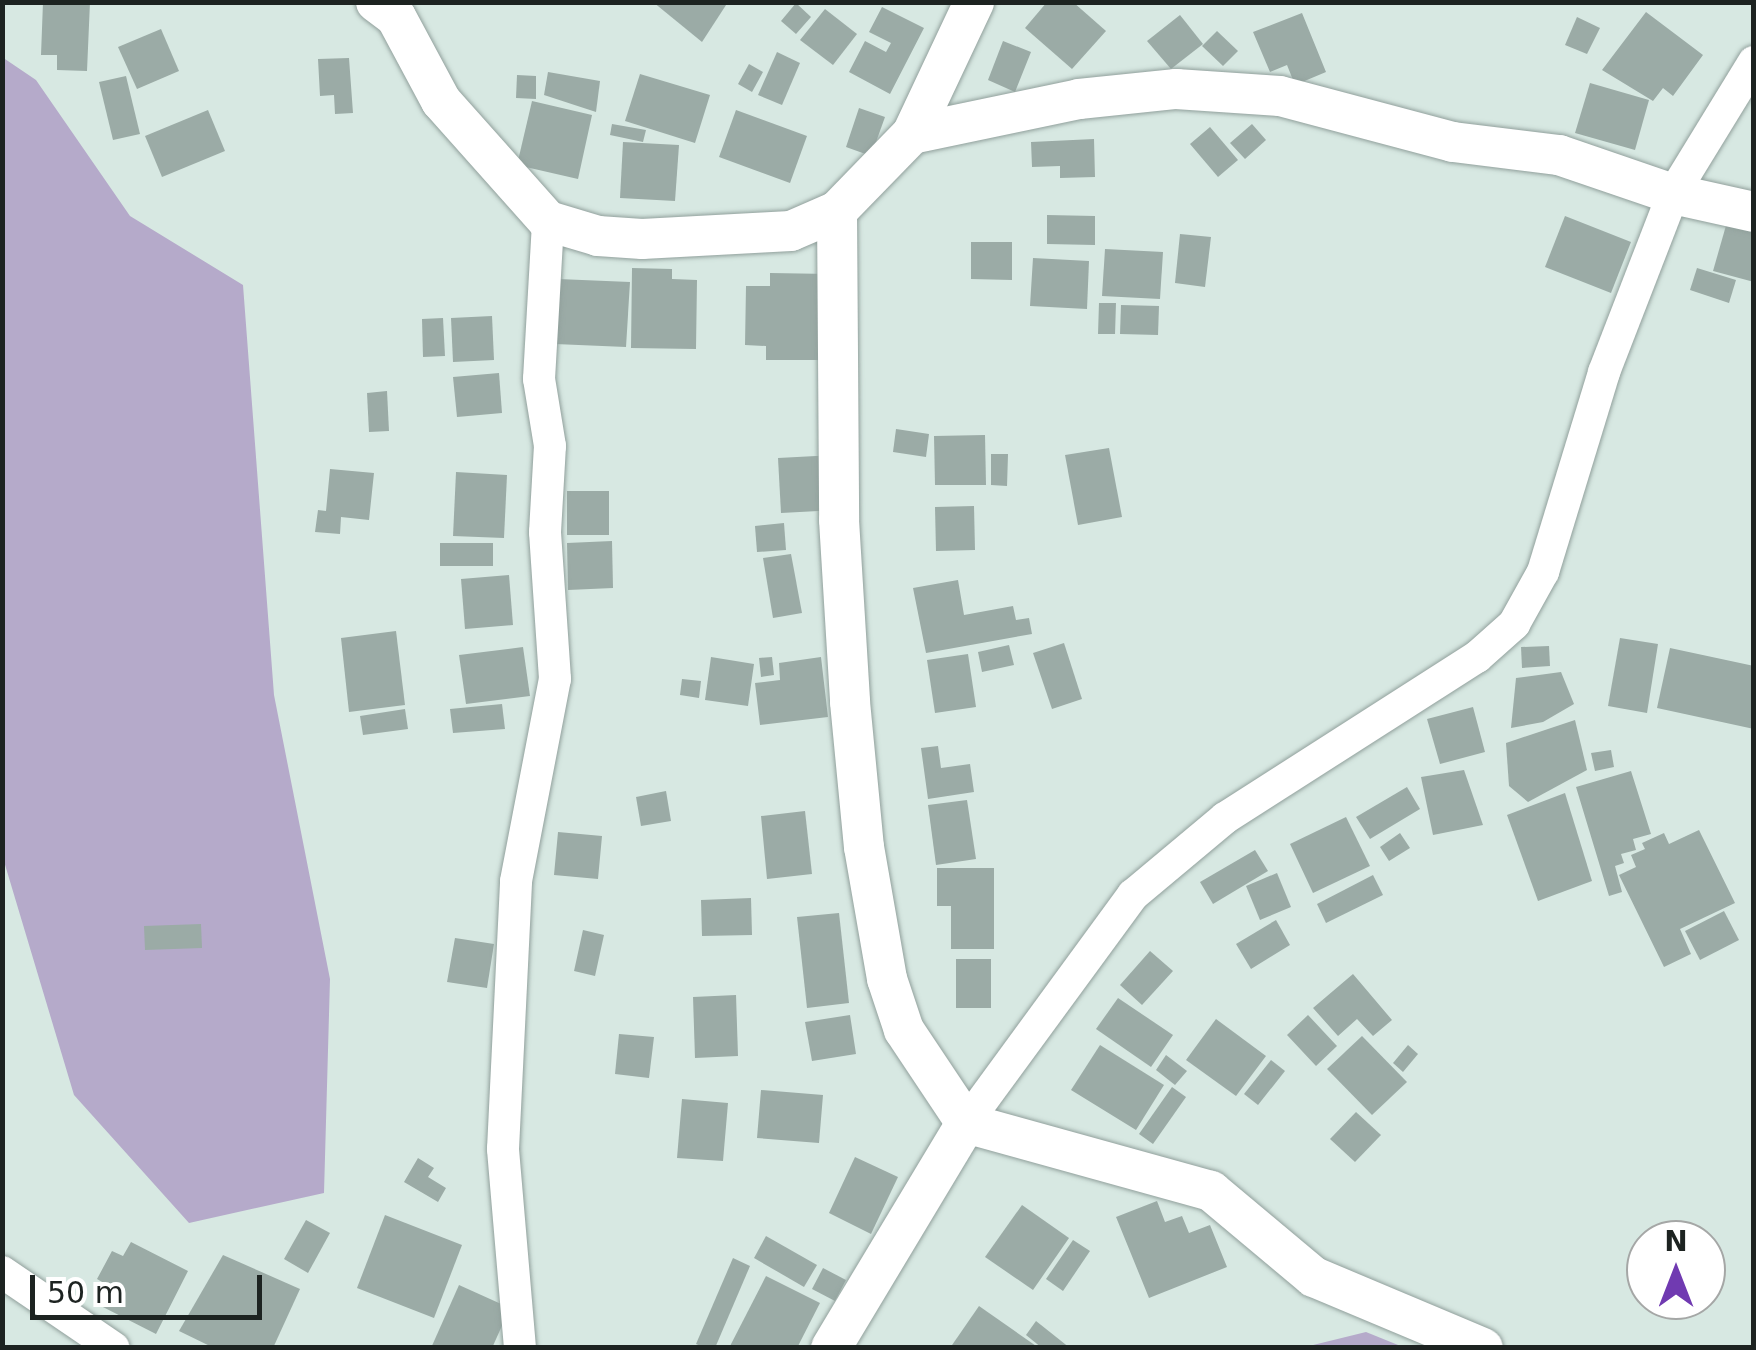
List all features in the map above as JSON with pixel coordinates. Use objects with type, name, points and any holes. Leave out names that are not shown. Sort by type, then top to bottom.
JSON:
[{"type":"street","points":[[376,2],[396,17],[441,101],[548,221],[598,236],[730,239],[792,231],[838,211],[912,134],[974,2]]},
{"type":"street","points":[[831,1348],[966,1123],[1134,896],[1225,818],[1478,658],[1514,624],[1543,572],[1604,372],[1673,194],[1754,62]]},
{"type":"street","points":[[912,134],[1079,99],[1176,89],[1280,96],[1453,142],[1560,156],[1673,194],[1754,212]]},
{"type":"street","points":[[838,211],[839,520],[864,846],[888,979],[904,1030],[966,1123],[1211,1191],[1314,1277],[1483,1348]]},
{"type":"street","points":[[520,1348],[503,1149],[516,880],[555,679],[545,532],[550,446],[539,378],[548,221]]},
{"type":"street","points":[[2,1272],[114,1348]]},
{"type":"shaded area","points":[[2,57],[36,80],[130,216],[243,285],[274,695],[330,979],[324,1193],[189,1223],[74,1095],[3,858]]},
{"type":"shaded area","points":[[1366,1332],[1403,1347],[1305,1347]]},
{"type":"building","points":[[43,2],[90,2],[87,71],[57,70],[57,55],[41,55]]},
{"type":"building","points":[[653,2],[728,2],[702,42]]},
{"type":"building","points":[[1047,2],[1073,2],[1106,31],[1072,69],[1025,28]]},
{"type":"building","points":[[796,3],[811,17],[796,34],[781,21]]},
{"type":"building","points":[[882,7],[924,28],[890,94],[849,72],[865,41],[886,52],[891,43],[869,32]]},
{"type":"building","points":[[825,9],[857,34],[833,65],[800,40]]},
{"type":"building","points":[[1646,12],[1703,55],[1673,96],[1663,88],[1653,101],[1602,70]]},
{"type":"building","points":[[1302,13],[1326,72],[1295,85],[1287,65],[1270,72],[1253,32]]},
{"type":"building","points":[[1180,15],[1203,44],[1171,69],[1147,41]]},
{"type":"building","points":[[1577,17],[1600,28],[1587,54],[1565,45]]},
{"type":"building","points":[[161,29],[179,71],[137,89],[118,47]]},
{"type":"building","points":[[1217,31],[1238,51],[1223,66],[1202,46]]},
{"type":"building","points":[[1003,41],[1031,52],[1015,92],[988,80]]},
{"type":"building","points":[[777,52],[800,63],[782,105],[758,95]]},
{"type":"building","points":[[349,58],[353,113],[335,114],[334,95],[320,96],[318,59]]},
{"type":"building","points":[[749,64],[763,72],[752,92],[738,84]]},
{"type":"building","points":[[548,72],[600,81],[596,112],[544,95]]},
{"type":"building","points":[[640,74],[710,95],[695,143],[625,121]]},
{"type":"building","points":[[517,75],[536,76],[536,99],[516,98]]},
{"type":"building","points":[[126,76],[140,134],[113,140],[99,82]]},
{"type":"building","points":[[1590,83],[1649,100],[1635,150],[1575,133]]},
{"type":"building","points":[[532,101],[592,115],[578,179],[517,165]]},
{"type":"building","points":[[859,108],[885,117],[871,156],[846,147]]},
{"type":"building","points":[[208,110],[225,151],[162,177],[145,136]]},
{"type":"building","points":[[736,110],[807,136],[790,183],[719,157]]},
{"type":"building","points":[[612,124],[646,130],[643,142],[610,135]]},
{"type":"building","points":[[1252,124],[1266,140],[1245,159],[1230,143]]},
{"type":"building","points":[[1210,127],[1238,160],[1218,177],[1190,144]]},
{"type":"building","points":[[1094,139],[1095,177],[1060,178],[1060,166],[1032,167],[1031,142]]},
{"type":"building","points":[[623,142],[679,145],[675,201],[620,198]]},
{"type":"building","points":[[1047,215],[1095,216],[1095,245],[1047,244]]},
{"type":"building","points":[[1565,216],[1631,242],[1611,293],[1545,267]]},
{"type":"building","points":[[1727,222],[1754,229],[1754,282],[1713,271]]},
{"type":"building","points":[[1180,234],[1211,237],[1205,287],[1175,283]]},
{"type":"building","points":[[971,242],[1012,242],[1012,280],[971,279]]},
{"type":"building","points":[[1105,249],[1163,252],[1160,299],[1102,296]]},
{"type":"building","points":[[1033,258],[1089,261],[1087,309],[1030,306]]},
{"type":"building","points":[[632,268],[672,269],[672,279],[697,280],[696,349],[631,348]]},
{"type":"building","points":[[1697,268],[1736,280],[1729,303],[1690,290]]},
{"type":"building","points":[[770,273],[830,274],[830,360],[766,360],[766,346],[745,345],[746,286],[770,286]]},
{"type":"building","points":[[558,279],[630,282],[626,347],[555,344]]},
{"type":"building","points":[[1099,303],[1116,303],[1115,334],[1098,334]]},
{"type":"building","points":[[1121,305],[1159,306],[1158,335],[1120,334]]},
{"type":"building","points":[[492,316],[494,360],[453,362],[451,318]]},
{"type":"building","points":[[443,318],[445,356],[423,357],[422,319]]},
{"type":"building","points":[[499,373],[502,413],[457,417],[453,377]]},
{"type":"building","points":[[387,391],[389,431],[369,432],[367,393]]},
{"type":"building","points":[[896,429],[929,434],[926,457],[893,452]]},
{"type":"building","points":[[985,435],[986,485],[935,485],[934,436]]},
{"type":"building","points":[[1109,448],[1122,517],[1078,525],[1065,455]]},
{"type":"building","points":[[991,454],[1008,454],[1007,486],[991,485]]},
{"type":"building","points":[[835,455],[837,510],[781,513],[778,458]]},
{"type":"building","points":[[330,469],[374,473],[369,520],[341,517],[340,534],[315,532],[318,510],[326,511]]},
{"type":"building","points":[[456,472],[507,475],[504,538],[453,536]]},
{"type":"building","points":[[567,491],[609,491],[609,535],[567,535]]},
{"type":"building","points":[[974,506],[975,550],[936,551],[935,507]]},
{"type":"building","points":[[784,523],[786,550],[757,552],[755,526]]},
{"type":"building","points":[[612,541],[613,588],[568,590],[567,543]]},
{"type":"building","points":[[440,543],[493,543],[493,566],[440,566]]},
{"type":"building","points":[[791,554],[802,613],[773,618],[763,558]]},
{"type":"building","points":[[509,575],[513,625],[465,629],[461,579]]},
{"type":"building","points":[[958,580],[964,615],[1013,606],[1016,620],[1029,618],[1032,634],[926,653],[913,588]]},
{"type":"building","points":[[396,631],[405,705],[349,712],[341,638]]},
{"type":"building","points":[[1620,638],[1658,644],[1647,713],[1608,706]]},
{"type":"building","points":[[1064,643],[1082,699],[1052,709],[1033,653]]},
{"type":"building","points":[[1009,645],[1014,665],[982,672],[978,652]]},
{"type":"building","points":[[1549,646],[1550,666],[1522,668],[1521,647]]},
{"type":"building","points":[[523,647],[530,696],[466,704],[459,655]]},
{"type":"building","points":[[1670,648],[1754,666],[1754,729],[1657,708]]},
{"type":"building","points":[[968,654],[976,707],[935,713],[927,660]]},
{"type":"building","points":[[711,657],[754,664],[748,706],[705,700]]},
{"type":"building","points":[[772,657],[774,675],[761,677],[759,658]]},
{"type":"building","points":[[821,657],[828,717],[760,725],[755,683],[780,680],[779,663]]},
{"type":"building","points":[[1561,672],[1574,704],[1543,722],[1511,728],[1516,678]]},
{"type":"building","points":[[682,679],[701,681],[699,698],[680,695]]},
{"type":"building","points":[[502,704],[505,729],[453,733],[450,709]]},
{"type":"building","points":[[1473,707],[1485,752],[1440,764],[1427,719]]},
{"type":"building","points":[[405,709],[408,729],[363,735],[360,716]]},
{"type":"building","points":[[1575,720],[1587,770],[1528,802],[1509,786],[1506,743]]},
{"type":"building","points":[[938,746],[941,768],[970,764],[974,792],[928,799],[921,748]]},
{"type":"building","points":[[1611,750],[1614,767],[1595,771],[1591,753]]},
{"type":"building","points":[[1464,770],[1483,825],[1433,835],[1421,777]]},
{"type":"building","points":[[1631,771],[1651,834],[1633,839],[1636,850],[1621,854],[1624,863],[1615,866],[1622,892],[1609,896],[1576,787]]},
{"type":"building","points":[[1407,787],[1420,809],[1370,839],[1356,817]]},
{"type":"building","points":[[666,791],[671,821],[641,826],[636,797]]},
{"type":"building","points":[[1565,793],[1592,881],[1538,901],[1507,815]]},
{"type":"building","points":[[967,800],[976,859],[936,865],[928,805]]},
{"type":"building","points":[[805,811],[812,874],[767,879],[761,816]]},
{"type":"building","points":[[1346,817],[1370,866],[1313,893],[1290,844]]},
{"type":"building","points":[[1699,830],[1735,903],[1680,929],[1691,954],[1664,967],[1619,875],[1636,867],[1631,855],[1645,849],[1642,843],[1664,833],[1669,844]]},
{"type":"building","points":[[558,832],[602,836],[598,879],[554,875]]},
{"type":"building","points":[[1400,833],[1410,848],[1389,861],[1380,847]]},
{"type":"building","points":[[1255,850],[1268,871],[1213,904],[1200,882]]},
{"type":"building","points":[[937,868],[994,868],[994,949],[951,949],[951,906],[937,906]]},
{"type":"building","points":[[1277,873],[1291,907],[1260,920],[1246,886]]},
{"type":"building","points":[[1373,875],[1383,895],[1326,923],[1317,904]]},
{"type":"building","points":[[751,898],[752,935],[702,936],[701,900]]},
{"type":"building","points":[[1724,911],[1739,940],[1700,960],[1685,931]]},
{"type":"building","points":[[839,913],[849,1003],[807,1008],[797,917]]},
{"type":"building","points":[[1276,920],[1290,945],[1251,969],[1236,944]]},
{"type":"building","points":[[201,924],[202,948],[145,950],[144,926]]},
{"type":"building","points":[[583,930],[604,935],[595,976],[574,971]]},
{"type":"building","points":[[455,938],[494,944],[487,988],[447,982]]},
{"type":"building","points":[[1150,951],[1173,971],[1142,1005],[1120,985]]},
{"type":"building","points":[[956,959],[991,959],[991,1008],[956,1008]]},
{"type":"building","points":[[1353,974],[1392,1020],[1373,1036],[1357,1019],[1338,1036],[1313,1008]]},
{"type":"building","points":[[736,995],[738,1056],[695,1058],[693,997]]},
{"type":"building","points":[[1118,998],[1173,1035],[1151,1067],[1096,1029]]},
{"type":"building","points":[[850,1015],[856,1054],[812,1061],[805,1022]]},
{"type":"building","points":[[1308,1015],[1337,1046],[1316,1066],[1287,1035]]},
{"type":"building","points":[[1216,1019],[1266,1056],[1236,1096],[1186,1060]]},
{"type":"building","points":[[619,1034],[654,1037],[649,1078],[615,1074]]},
{"type":"building","points":[[1362,1036],[1407,1082],[1372,1115],[1327,1069]]},
{"type":"building","points":[[1100,1045],[1164,1085],[1136,1130],[1071,1090]]},
{"type":"building","points":[[1408,1045],[1418,1054],[1403,1072],[1393,1063]]},
{"type":"building","points":[[1166,1055],[1187,1071],[1175,1085],[1156,1070]]},
{"type":"building","points":[[1271,1060],[1285,1071],[1258,1105],[1244,1094]]},
{"type":"building","points":[[1172,1087],[1186,1097],[1153,1144],[1139,1134]]},
{"type":"building","points":[[761,1090],[823,1095],[819,1143],[757,1138]]},
{"type":"building","points":[[682,1099],[728,1103],[723,1161],[677,1158]]},
{"type":"building","points":[[1356,1112],[1381,1135],[1355,1162],[1330,1139]]},
{"type":"building","points":[[855,1157],[898,1177],[871,1234],[829,1213]]},
{"type":"building","points":[[418,1158],[434,1168],[428,1177],[446,1188],[438,1202],[404,1182]]},
{"type":"building","points":[[1157,1201],[1165,1222],[1182,1216],[1189,1233],[1210,1225],[1227,1267],[1149,1298],[1116,1217]]},
{"type":"building","points":[[1022,1205],[1069,1238],[1033,1290],[985,1257]]},
{"type":"building","points":[[385,1215],[462,1245],[434,1318],[357,1288]]},
{"type":"building","points":[[306,1220],[330,1233],[308,1273],[284,1259]]},
{"type":"building","points":[[766,1236],[817,1265],[804,1287],[754,1258]]},
{"type":"building","points":[[1073,1240],[1090,1251],[1063,1291],[1046,1279]]},
{"type":"building","points":[[131,1242],[188,1271],[156,1334],[99,1305],[109,1286],[97,1279],[112,1251],[123,1256]]},
{"type":"building","points":[[223,1255],[300,1289],[273,1348],[214,1348],[179,1331]]},
{"type":"building","points":[[733,1258],[750,1266],[715,1348],[705,1348],[696,1344]]},
{"type":"building","points":[[823,1268],[846,1280],[835,1301],[812,1289]]},
{"type":"building","points":[[766,1276],[820,1303],[797,1348],[729,1348]]},
{"type":"building","points":[[459,1285],[510,1308],[492,1348],[431,1348]]},
{"type":"building","points":[[979,1306],[1039,1348],[950,1348]]},
{"type":"building","points":[[1036,1321],[1070,1348],[1042,1348],[1026,1335]]}]
